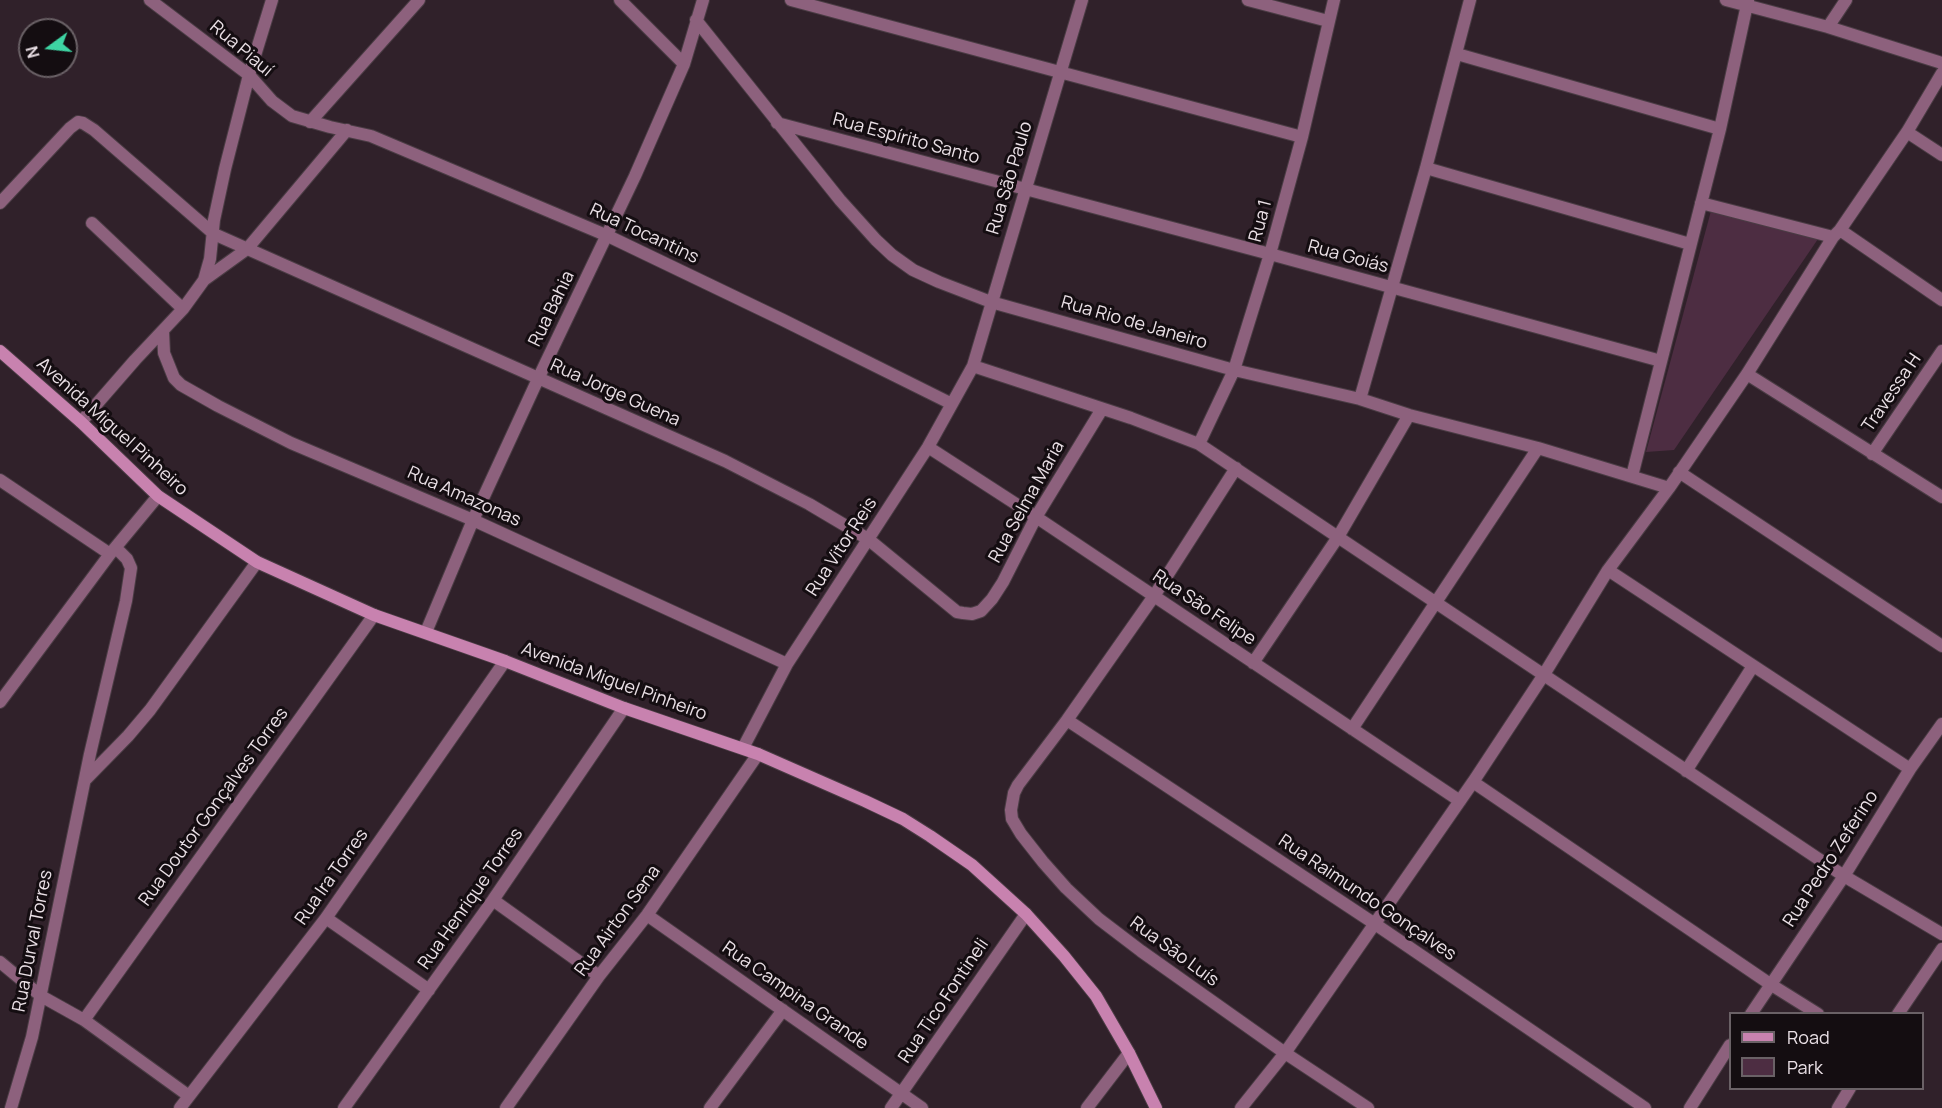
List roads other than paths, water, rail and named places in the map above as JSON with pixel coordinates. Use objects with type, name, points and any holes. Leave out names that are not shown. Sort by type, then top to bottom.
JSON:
[{"type":"street","name":"Rua Piauí","points":[[150,0],[249,75],[272,100],[292,116],[310,122]]},
{"type":"street","points":[[204,280],[210,259],[218,200],[225,169],[249,75],[272,0]]},
{"type":"street","points":[[310,122],[419,0]]},
{"type":"street","points":[[620,0],[684,64]]},
{"type":"street","name":"Rua Bahia","points":[[426,632],[473,520],[538,379],[608,236],[684,64],[703,0]]},
{"type":"street","points":[[791,0],[1302,137]]},
{"type":"street","name":"Rua São Paulo","points":[[973,366],[1082,0]]},
{"type":"street","points":[[1248,0],[1328,21]]},
{"type":"street","name":"Rua 1","points":[[1199,444],[1234,370],[1270,254],[1302,137],[1334,0]]},
{"type":"street","points":[[1360,399],[1426,168],[1470,0]]},
{"type":"street","points":[[1726,0],[1747,3],[1942,63]]},
{"type":"street","points":[[1828,27],[1846,0]]},
{"type":"street","points":[[1632,476],[1720,129],[1747,3]]},
{"type":"street","name":"Rua Rio de Janeiro","points":[[696,20],[840,200],[892,255],[913,270],[991,302],[1234,370],[1360,399],[1409,415],[1538,448],[1669,488]]},
{"type":"street","points":[[1457,54],[1720,129]]},
{"type":"street","points":[[1241,1108],[1285,1053],[1473,782],[1543,676],[1608,570],[1669,488],[1747,374],[1836,233],[1907,132],[1942,73]]},
{"type":"street","name":"Rua Jorge Guena","points":[[0,203],[70,128],[78,122],[83,123],[214,234],[725,461],[809,504],[868,539],[957,612],[972,614],[981,611]]},
{"type":"street","name":"Rua Tocantins","points":[[310,122],[371,136],[405,149],[608,236],[952,404]]},
{"type":"street","name":"Rua Espírito Santo","points":[[777,123],[1026,190]]},
{"type":"street","points":[[81,422],[183,309],[204,280],[247,249],[346,130]]},
{"type":"street","points":[[1907,132],[1942,155]]},
{"type":"street","points":[[1426,168],[1690,244]]},
{"type":"street","name":"Rua Goiás","points":[[1026,190],[1661,361]]},
{"type":"street","points":[[1701,203],[1836,233],[1942,300]]},
{"type":"street","points":[[93,223],[183,309]]},
{"type":"street","name":"Rua Amazonas","points":[[163,331],[166,360],[174,378],[181,385],[218,406],[291,443],[473,520],[787,664]]},
{"type":"street","name":"Avenida Miguel Pinheiro","points":[[0,351],[81,422],[158,496],[257,562],[375,615],[505,661],[624,708],[758,754],[865,801],[912,825],[972,865],[1026,914],[1064,956],[1096,996],[1129,1053],[1156,1108]]},
{"type":"street","name":"Travessa H","points":[[1872,454],[1942,351]]},
{"type":"street","points":[[973,366],[1161,428],[1199,444],[1844,876],[1942,934]]},
{"type":"street","name":"Rua Vitor Reis","points":[[743,748],[787,664],[928,447],[973,366]]},
{"type":"street","points":[[1747,374],[1942,497]]},
{"type":"street","name":"Rua Selma Maria","points":[[981,611],[1003,582],[1036,517],[1101,409]]},
{"type":"street","points":[[1253,663],[1338,537],[1409,415]]},
{"type":"street","name":"Rua São Felipe","points":[[928,447],[1460,801]]},
{"type":"street","points":[[1352,729],[1538,448]]},
{"type":"street","points":[[1067,720],[1154,596],[1236,468]]},
{"type":"street","points":[[1679,472],[1942,646]]},
{"type":"street","points":[[0,481],[113,551]]},
{"type":"street","points":[[0,702],[113,551],[158,496]]},
{"type":"street","name":"Rua Durval Torres","points":[[10,1108],[32,1037],[85,780],[129,584],[129,563],[113,551]]},
{"type":"street","points":[[85,780],[150,710],[257,562]]},
{"type":"street","points":[[1608,570],[1910,769]]},
{"type":"street","name":"Rua Doutor Gonçalves Torres","points":[[84,1020],[375,615]]},
{"type":"street","name":"Rua Ira Torres","points":[[180,1108],[326,918],[505,661]]},
{"type":"street","points":[[1686,771],[1753,666]]},
{"type":"street","name":"Rua Henrique Torres","points":[[344,1108],[494,900],[624,708]]},
{"type":"street","name":"Rua São Luís","points":[[1067,720],[1014,793],[1012,819],[1033,850],[1066,888],[1099,919],[1285,1053],[1368,1108]]},
{"type":"street","name":"Rua Raimundo Gonçalves","points":[[1067,720],[1375,924],[1645,1108]]},
{"type":"street","name":"Rua Pedro Zeferino","points":[[1752,1012],[1844,876],[1910,769],[1942,724]]},
{"type":"street","name":"Rua Airton Sena","points":[[506,1108],[599,976],[647,915],[758,754]]},
{"type":"street","points":[[1473,782],[1815,1012]]},
{"type":"street","points":[[494,900],[599,976]]},
{"type":"street","name":"Rua Tico Fontineli","points":[[891,1108],[1026,914]]},
{"type":"street","name":"Rua Campina Grande","points":[[647,915],[922,1108]]},
{"type":"street","points":[[326,918],[429,990]]},
{"type":"street","points":[[1899,1012],[1942,949]]},
{"type":"street","points":[[0,962],[41,996],[84,1020],[189,1096]]},
{"type":"street","points":[[710,1108],[783,1010]]},
{"type":"street","points":[[1690,1108],[1729,1048]]},
{"type":"street","points":[[1088,1108],[1129,1053]]},
{"type":"street","points":[[1838,1108],[1849,1090]]}]
